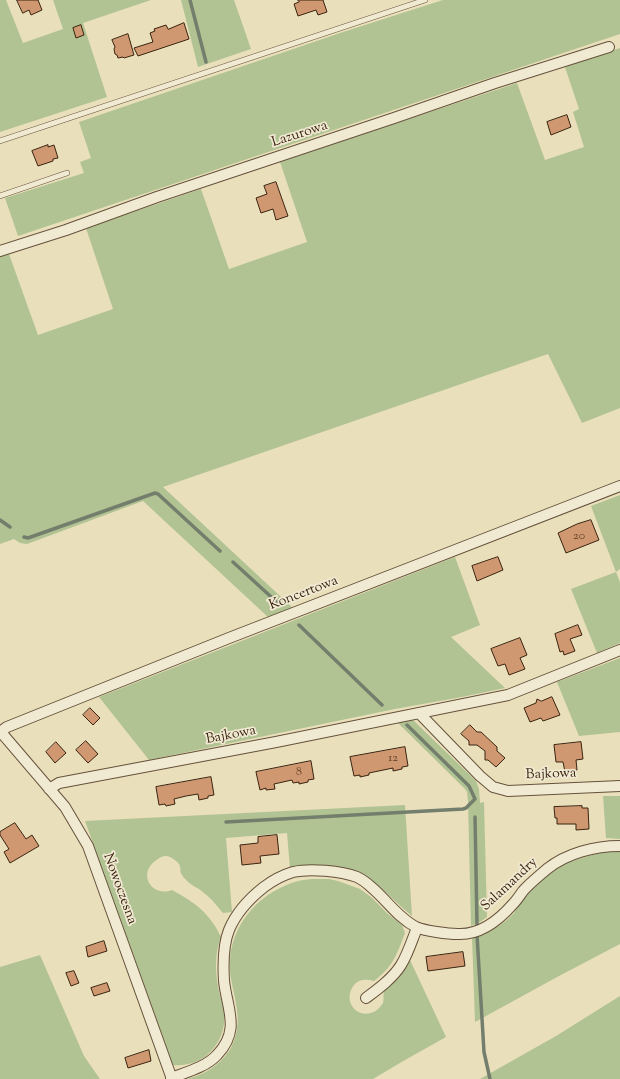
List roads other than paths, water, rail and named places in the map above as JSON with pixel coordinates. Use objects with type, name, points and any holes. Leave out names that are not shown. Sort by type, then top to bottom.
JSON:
[{"type":"street","name":"Lazurowa","points":[[0,251],[66,230],[157,197],[495,83],[609,47]]},
{"type":"street","name":"Koncertowa","points":[[0,731],[208,646],[620,486]]},
{"type":"street","name":"Bajkowa","points":[[49,789],[59,783],[508,695],[620,650]]},
{"type":"street","name":"Bajkowa","points":[[419,713],[480,776],[493,787],[508,791],[620,786]]},
{"type":"street","name":"Nowoczesna","points":[[0,731],[65,807],[88,846],[171,1079]]},
{"type":"street","name":"Salamandry","points":[[171,1079],[211,1060],[224,1046],[231,1030],[224,981],[225,944],[229,930],[240,912],[250,900],[276,880],[292,872],[306,870],[331,871],[357,877],[370,886],[402,918],[417,928],[443,933],[467,934],[475,932],[498,919],[523,891],[548,868],[562,860],[588,849],[620,846]]},
{"type":"street","points":[[366,998],[386,981],[400,966],[417,928]]},
{"type":"lane","points":[[0,141],[425,0]]},
{"type":"lane","points":[[0,196],[66,173]]},
{"type":"waterway","points":[[190,0],[206,62]]},
{"type":"waterway","points":[[24,537],[28,538],[155,493],[158,494],[220,551]]},
{"type":"waterway","points":[[0,520],[10,527]]},
{"type":"waterway","points":[[233,562],[280,605]]},
{"type":"waterway","points":[[299,625],[382,705]]},
{"type":"waterway","points":[[226,822],[466,808],[475,799],[469,786],[407,725]]},
{"type":"waterway","points":[[475,817],[477,925]]},
{"type":"waterway","points":[[477,935],[484,1052],[490,1079]]}]
